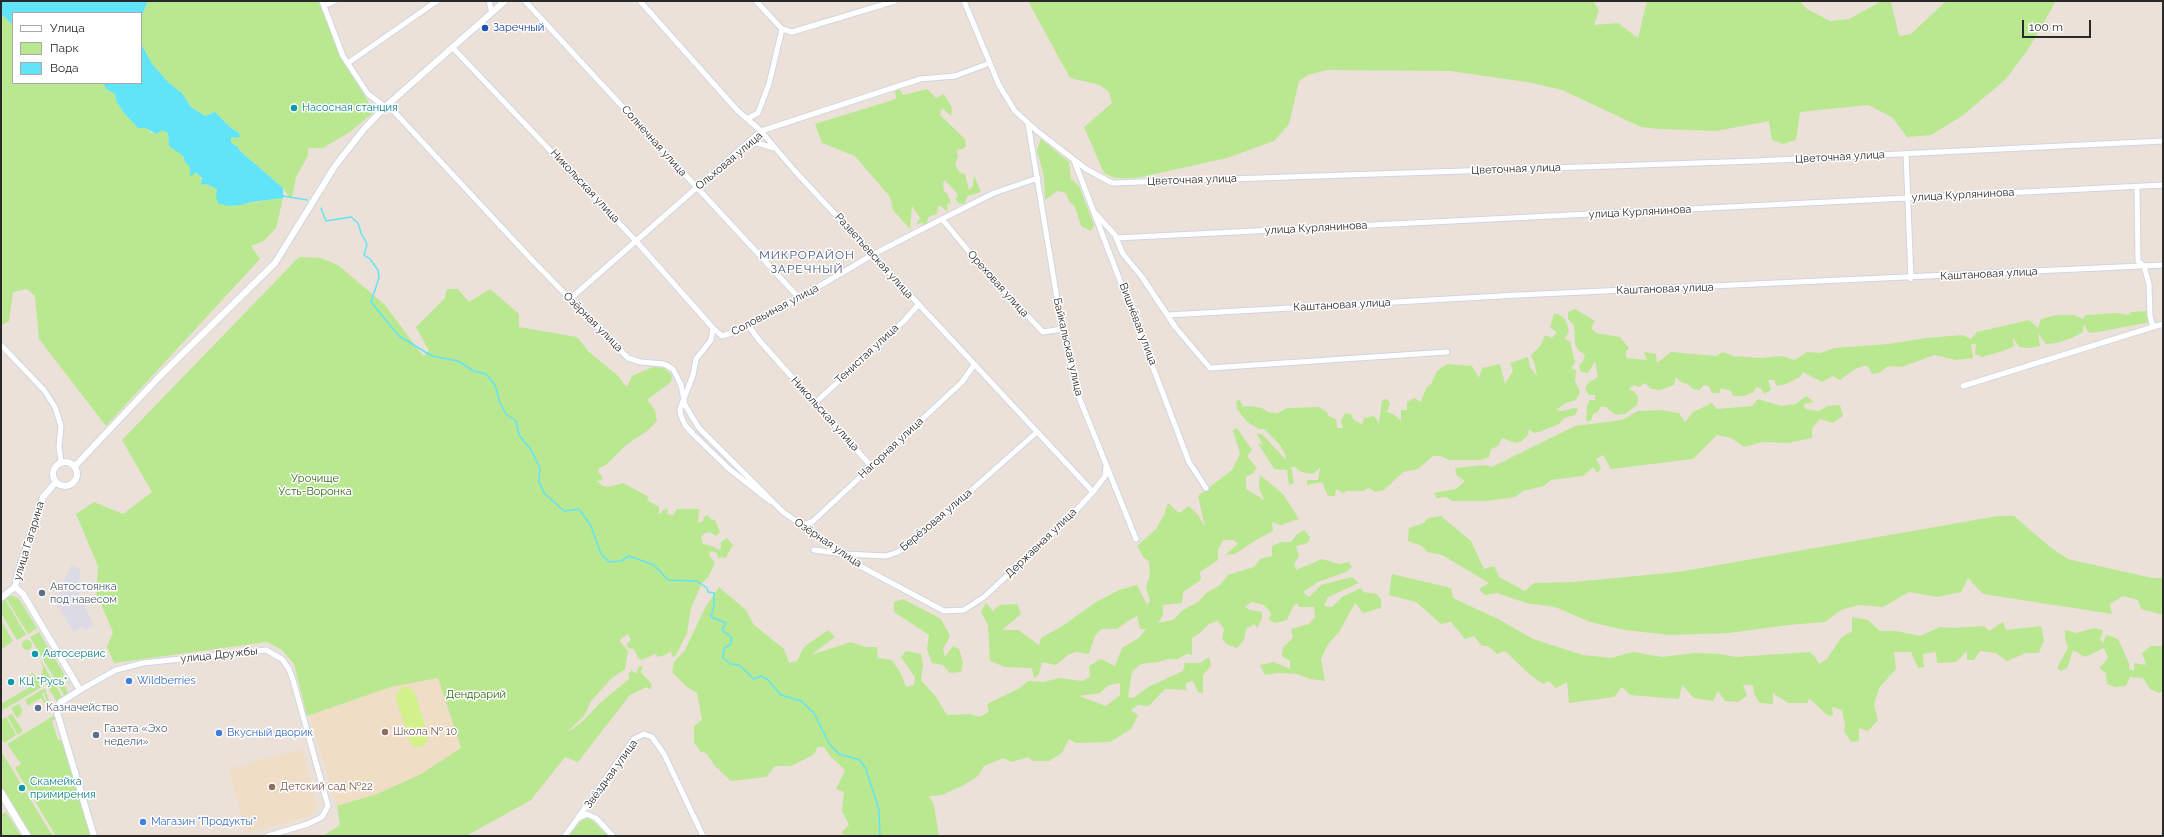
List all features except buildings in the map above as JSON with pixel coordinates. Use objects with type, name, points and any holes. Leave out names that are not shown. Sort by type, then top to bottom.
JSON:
[{"type":"main road","points":[[1,793],[27,836]]},
{"type":"street","points":[[323,4],[335,1]]},
{"type":"street","points":[[348,63],[436,1]]},
{"type":"street","points":[[489,1],[492,13]]},
{"type":"street","points":[[75,466],[150,386],[275,263],[335,166],[364,129],[387,106],[505,1]]},
{"type":"street","name":"Солнечная улица","points":[[525,1],[799,298]]},
{"type":"street","name":"Разветьевская улица","points":[[640,1],[737,110],[761,131],[974,365],[1094,492]]},
{"type":"street","points":[[756,1],[782,29],[792,32],[895,1]]},
{"type":"street","name":"Цветочная улица","points":[[964,1],[999,85],[1015,111],[1086,169],[1112,183],[1756,161],[2163,141]]},
{"type":"street","name":"Озёрная улица","points":[[323,4],[348,63],[368,94],[387,106],[628,358],[640,362],[670,366],[681,385],[685,405],[699,428],[772,501],[802,525],[860,566],[944,611],[964,610]]},
{"type":"street","points":[[747,119],[758,113],[769,84],[782,29]]},
{"type":"street","name":"Никольская улица","points":[[453,48],[636,241],[713,328]]},
{"type":"street","name":"Ольховая улица","points":[[570,299],[761,131],[920,79],[955,76],[990,63]]},
{"type":"street","name":"Байкальская улица","points":[[1028,123],[1062,329],[1079,397],[1136,539]]},
{"type":"street","points":[[748,144],[757,143],[775,148]]},
{"type":"street","points":[[1906,154],[1911,279]]},
{"type":"street","name":"Вишнёвая улица","points":[[1074,160],[1189,462],[1206,488]]},
{"type":"street","name":"Соловьиная улица","points":[[713,328],[718,334],[726,336],[799,298],[874,254],[942,219],[994,193],[1038,178]]},
{"type":"street","name":"улица Курлянинова","points":[[1116,238],[2163,185]]},
{"type":"street","points":[[2137,187],[2138,261],[2144,266],[2149,284],[2150,316],[2153,327]]},
{"type":"street","points":[[1094,212],[1107,224],[1116,238],[1122,254],[1210,368],[1447,352]]},
{"type":"street","name":"Ореховая улица","points":[[942,219],[986,272],[1043,332],[1062,329]]},
{"type":"street","name":"Каштановая улица","points":[[1168,315],[1526,295],[1911,279],[2163,265]]},
{"type":"street","name":"Тенистая улица","points":[[815,403],[904,321],[918,304]]},
{"type":"street","points":[[1963,386],[2163,324]]},
{"type":"street","name":"Никольская улица","points":[[748,325],[758,340],[872,466]]},
{"type":"street","name":"Соловьиная улица","points":[[713,328],[711,340],[696,359],[694,375],[680,409],[684,425],[728,468],[764,498],[772,501]]},
{"type":"street","points":[[1,345],[44,390],[55,407],[61,426],[59,447],[61,462]]},
{"type":"street","name":"Нагорная улица","points":[[802,525],[812,522],[962,382],[974,365]]},
{"type":"street","name":"Берёзовая улица","points":[[814,550],[844,554],[886,556],[898,552],[922,534],[1037,432]]},
{"type":"street","points":[[61,462],[67,462],[75,466],[77,477],[72,484],[63,486],[56,482],[53,470],[61,462]]},
{"type":"street","name":"Державная улица","points":[[964,610],[990,592],[1070,517],[1094,492],[1105,476],[1106,466]]},
{"type":"street","name":"улица Гагарина","points":[[1,598],[15,587],[18,573],[43,497],[56,482]]},
{"type":"street","points":[[15,587],[23,594],[80,690],[61,702],[56,709],[94,836]]},
{"type":"street","name":"улица Дружбы","points":[[80,690],[116,670],[143,663],[266,650],[282,659],[289,669],[293,680],[328,806],[322,817],[308,824],[268,836]]},
{"type":"street","name":"Звёздная улица","points":[[565,836],[634,739],[644,734],[652,737],[664,754],[703,836]]},
{"type":"street","points":[[578,818],[587,814],[596,818],[613,836]]},
{"type":"shaded area","points":[[72,564],[80,570],[79,600],[82,599],[93,625],[86,630],[83,626],[74,632],[55,601]]},
{"type":"shaded area","name":"Школа № 10","points":[[438,678],[461,748],[421,774],[377,794],[337,806],[309,715],[391,687]]},
{"type":"shaded area","name":"Детский сад №22","points":[[302,749],[317,805],[315,811],[307,817],[247,833],[228,769]]},
{"type":"green space","points":[[148,1],[318,1],[338,48],[374,112],[350,132],[323,148],[308,148],[308,156],[296,177],[292,198],[289,197],[283,188],[240,151],[237,146],[231,143],[231,137],[240,137],[239,133],[230,127],[215,112],[205,116],[191,107],[182,93],[169,83],[152,64],[142,45],[142,16]]},
{"type":"green space","points":[[1028,1],[1593,1],[1599,10],[1594,25],[1618,23],[1638,38],[1647,1],[1800,1],[1807,9],[1830,21],[1849,19],[1880,2],[1891,2],[1899,36],[1911,34],[1946,1],[2056,1],[2029,48],[2006,79],[1962,116],[1931,135],[1907,137],[1892,117],[1868,105],[1800,112],[1796,140],[1783,144],[1772,140],[1769,121],[1716,131],[1641,127],[1562,90],[1533,83],[1450,71],[1327,70],[1308,75],[1299,81],[1289,124],[1274,141],[1227,158],[1137,178],[1115,178],[1104,173],[1084,127],[1112,103],[1109,92],[1100,85],[1070,78]]},
{"type":"green space","points":[[1,14],[12,24],[12,84],[104,84],[106,89],[115,94],[116,101],[124,113],[138,128],[145,128],[152,133],[162,130],[168,133],[169,146],[180,152],[185,161],[206,184],[217,189],[229,206],[283,198],[276,228],[264,241],[251,246],[260,259],[106,426],[39,339],[35,296],[27,289],[13,292],[9,321],[1,326]]},
{"type":"green space","points":[[899,89],[903,95],[927,89],[936,98],[944,94],[952,108],[951,116],[942,108],[940,115],[965,139],[966,146],[963,149],[957,150],[958,157],[955,164],[960,173],[965,174],[969,190],[973,186],[974,175],[981,192],[968,196],[964,204],[958,203],[955,199],[958,196],[956,192],[945,180],[943,183],[944,192],[947,193],[951,203],[947,204],[948,209],[946,211],[941,206],[938,207],[937,214],[928,217],[927,223],[923,226],[923,222],[916,225],[920,218],[912,206],[910,229],[893,210],[890,197],[855,156],[822,143],[815,124],[896,99],[895,92]]},
{"type":"green space","points":[[1041,139],[1069,162],[1071,179],[1079,186],[1094,225],[1091,231],[1081,226],[1075,207],[1069,201],[1066,193],[1057,191],[1045,200],[1044,177],[1037,150]]},
{"type":"green space","name":"Урочище Усть-Воронка","points":[[299,257],[321,258],[338,265],[385,305],[423,356],[429,351],[416,327],[445,298],[447,289],[458,289],[469,302],[490,289],[519,314],[519,327],[577,337],[589,352],[617,375],[627,387],[632,376],[653,367],[664,368],[672,375],[671,382],[647,400],[655,410],[657,421],[647,431],[626,445],[606,465],[599,468],[598,472],[602,476],[602,480],[597,481],[603,486],[608,487],[623,483],[649,497],[647,500],[659,507],[659,513],[661,514],[663,510],[668,509],[667,514],[673,515],[677,509],[699,509],[698,523],[703,521],[704,517],[707,515],[711,519],[715,520],[720,532],[716,536],[710,532],[705,533],[701,537],[703,544],[712,546],[719,550],[721,547],[721,542],[727,538],[733,545],[725,559],[724,557],[718,558],[717,553],[711,551],[709,555],[715,563],[708,577],[702,583],[691,608],[687,633],[676,655],[672,657],[671,651],[665,655],[658,657],[655,654],[642,660],[638,658],[634,649],[628,648],[627,644],[631,640],[628,634],[619,640],[628,651],[625,669],[612,678],[591,701],[584,716],[565,734],[582,722],[600,703],[630,678],[628,676],[631,670],[636,674],[639,666],[643,667],[641,671],[643,675],[652,684],[650,690],[647,687],[630,695],[578,762],[565,757],[531,800],[466,836],[323,836],[340,825],[337,806],[377,794],[421,774],[461,748],[438,678],[391,687],[307,716],[294,664],[282,650],[267,642],[114,663],[107,647],[113,632],[96,593],[98,566],[76,514],[94,502],[123,514],[152,492],[122,440]]},
{"type":"green space","points":[[1575,309],[1595,321],[1591,328],[1596,333],[1620,337],[1629,348],[1626,352],[1626,358],[1647,360],[1644,352],[1656,354],[1657,363],[1671,352],[1716,356],[1723,352],[1733,356],[1761,358],[1781,356],[1795,360],[1807,352],[1820,353],[1835,348],[1888,344],[1926,338],[1962,335],[1971,339],[1977,332],[2029,320],[2038,328],[2041,319],[2057,315],[2074,315],[2083,319],[2086,315],[2116,313],[2128,315],[2131,312],[2148,311],[2150,322],[2093,333],[2088,332],[2084,324],[2083,332],[2072,338],[2056,343],[2046,344],[2038,333],[2040,346],[2029,348],[2019,347],[2013,337],[2014,346],[1982,357],[1975,354],[1976,344],[1971,344],[1973,358],[1956,360],[1934,355],[1902,367],[1888,366],[1879,373],[1872,374],[1868,366],[1864,366],[1855,369],[1840,380],[1833,376],[1822,382],[1803,372],[1800,377],[1786,384],[1777,386],[1774,380],[1768,380],[1771,390],[1764,394],[1761,388],[1756,387],[1754,392],[1744,396],[1733,396],[1731,391],[1721,388],[1719,393],[1712,393],[1709,386],[1704,385],[1699,390],[1693,389],[1688,384],[1682,383],[1676,377],[1674,385],[1660,390],[1651,389],[1645,383],[1639,387],[1634,385],[1628,390],[1634,391],[1638,397],[1637,405],[1625,414],[1616,415],[1606,407],[1600,407],[1598,412],[1593,414],[1591,421],[1586,421],[1587,405],[1590,400],[1595,400],[1595,395],[1589,395],[1585,389],[1588,383],[1598,377],[1595,361],[1588,373],[1581,372],[1579,366],[1585,355],[1578,350],[1575,344],[1574,325],[1568,319],[1568,312]]},
{"type":"green space","points":[[1554,314],[1558,314],[1565,319],[1569,331],[1565,339],[1570,341],[1575,363],[1571,368],[1576,370],[1575,381],[1580,392],[1576,400],[1566,403],[1556,410],[1562,411],[1574,408],[1578,409],[1575,415],[1564,418],[1559,424],[1539,432],[1534,433],[1529,429],[1528,435],[1522,441],[1515,443],[1502,438],[1498,446],[1491,449],[1489,457],[1481,460],[1450,460],[1440,456],[1433,456],[1418,469],[1403,472],[1384,490],[1375,492],[1369,488],[1363,491],[1347,491],[1343,493],[1336,489],[1335,496],[1328,496],[1322,482],[1307,485],[1307,480],[1318,480],[1320,468],[1313,474],[1301,472],[1295,467],[1291,467],[1294,483],[1289,485],[1287,470],[1274,469],[1258,443],[1263,445],[1257,434],[1262,434],[1286,460],[1285,454],[1280,445],[1264,429],[1259,429],[1247,422],[1237,409],[1236,401],[1240,400],[1243,407],[1251,406],[1262,408],[1268,412],[1278,413],[1287,408],[1319,407],[1327,412],[1328,416],[1336,419],[1337,428],[1343,428],[1341,421],[1345,413],[1351,414],[1354,420],[1362,425],[1364,418],[1374,416],[1379,423],[1382,400],[1387,399],[1390,403],[1387,412],[1393,414],[1401,421],[1401,410],[1407,410],[1407,402],[1414,398],[1421,402],[1426,388],[1431,384],[1437,371],[1447,364],[1472,366],[1479,378],[1482,368],[1500,364],[1505,384],[1513,371],[1510,363],[1528,357],[1530,367],[1537,377],[1535,365],[1531,355],[1541,345],[1545,335],[1552,338],[1557,332],[1550,327]]},
{"type":"green space","points":[[1806,396],[1814,402],[1804,404],[1805,409],[1819,411],[1827,406],[1840,405],[1843,416],[1833,423],[1820,419],[1812,428],[1812,438],[1788,443],[1762,442],[1744,447],[1731,438],[1717,435],[1693,459],[1611,469],[1603,455],[1596,459],[1601,468],[1597,473],[1593,467],[1583,476],[1551,480],[1544,486],[1523,491],[1515,497],[1487,501],[1452,501],[1446,497],[1437,498],[1434,493],[1456,489],[1465,481],[1457,476],[1455,468],[1485,465],[1492,467],[1575,426],[1622,420],[1638,411],[1661,410],[1679,413],[1685,422],[1693,412],[1712,403],[1717,409],[1752,406],[1758,399],[1781,406],[1796,404]]},
{"type":"green space","points":[[1237,428],[1252,450],[1247,456],[1257,468],[1252,474],[1246,477],[1246,489],[1264,500],[1259,488],[1260,475],[1283,494],[1299,519],[1281,525],[1272,522],[1273,531],[1235,554],[1225,555],[1238,544],[1234,540],[1223,540],[1218,550],[1218,560],[1200,572],[1201,580],[1183,592],[1182,603],[1163,605],[1163,615],[1158,623],[1173,620],[1183,610],[1198,602],[1206,593],[1220,585],[1228,575],[1254,567],[1260,559],[1272,556],[1272,546],[1281,542],[1291,542],[1296,535],[1304,530],[1310,537],[1308,543],[1296,546],[1299,556],[1294,564],[1296,570],[1322,559],[1339,564],[1349,562],[1352,567],[1346,572],[1318,582],[1303,592],[1309,597],[1321,585],[1352,577],[1359,583],[1328,597],[1324,606],[1332,607],[1342,597],[1361,588],[1363,592],[1377,594],[1381,599],[1381,608],[1363,613],[1355,603],[1339,632],[1328,644],[1321,659],[1325,681],[1310,679],[1297,674],[1278,673],[1265,675],[1260,665],[1274,662],[1290,669],[1290,661],[1282,656],[1283,647],[1293,638],[1291,629],[1309,624],[1315,617],[1314,607],[1299,607],[1297,603],[1293,607],[1287,620],[1276,623],[1269,620],[1271,613],[1264,605],[1252,602],[1245,607],[1250,610],[1262,612],[1262,619],[1257,628],[1254,624],[1246,629],[1244,640],[1237,648],[1226,644],[1222,639],[1224,629],[1218,621],[1209,624],[1200,633],[1192,638],[1192,655],[1186,654],[1178,659],[1169,659],[1141,664],[1132,672],[1128,697],[1133,698],[1150,686],[1183,671],[1185,663],[1200,663],[1209,657],[1211,666],[1203,675],[1203,693],[1198,692],[1193,681],[1186,683],[1186,690],[1165,689],[1149,706],[1138,705],[1131,710],[1138,715],[1131,729],[1110,742],[1076,743],[1069,739],[1062,753],[1049,761],[1033,761],[1028,757],[1012,762],[1003,758],[984,766],[978,776],[962,786],[942,795],[929,796],[934,805],[939,836],[848,836],[841,833],[849,825],[842,811],[844,792],[836,789],[845,770],[830,756],[824,747],[818,747],[813,755],[791,766],[775,766],[766,777],[731,781],[715,766],[706,753],[701,752],[694,743],[694,726],[702,720],[697,693],[687,687],[672,672],[674,662],[685,650],[706,606],[719,587],[746,610],[754,625],[784,649],[789,663],[797,661],[804,647],[828,630],[835,637],[811,655],[851,642],[865,647],[877,647],[878,658],[892,660],[900,672],[906,687],[914,685],[915,677],[901,657],[906,651],[921,654],[923,665],[921,680],[936,697],[947,715],[970,714],[979,717],[989,712],[987,704],[1020,688],[1028,681],[1044,682],[1059,678],[1082,681],[1090,677],[1089,666],[1101,659],[1115,666],[1122,648],[1139,638],[1146,629],[1140,629],[1137,616],[1117,629],[1101,629],[1095,636],[1089,654],[1076,652],[1068,655],[1056,665],[1042,662],[1039,674],[1034,679],[1032,668],[1005,667],[990,661],[988,625],[981,612],[986,603],[993,611],[1000,605],[1017,604],[1021,614],[1002,630],[1018,630],[1039,645],[1041,638],[1064,625],[1096,602],[1119,590],[1137,585],[1147,605],[1150,601],[1146,587],[1150,575],[1149,561],[1144,558],[1137,546],[1156,529],[1164,515],[1168,503],[1179,513],[1189,506],[1198,515],[1205,527],[1198,496],[1232,470],[1240,454],[1233,430]],"holes":[[[1120,683],[1120,695],[1106,706],[1079,696],[1100,693],[1109,685]]]},
{"type":"green space","points":[[1441,516],[1471,541],[1484,569],[1494,566],[1499,577],[1525,591],[1534,583],[1573,582],[1678,572],[1998,516],[2014,516],[2050,547],[2068,559],[2152,578],[2163,578],[2163,615],[2141,609],[2138,600],[2123,596],[2110,604],[2112,614],[1983,594],[1968,578],[1961,592],[1937,597],[1909,592],[1883,607],[1859,605],[1841,610],[1825,622],[1729,633],[1669,635],[1625,630],[1590,622],[1555,607],[1526,603],[1497,593],[1485,595],[1479,589],[1489,583],[1442,555],[1427,552],[1422,546],[1408,541],[1409,528],[1424,523],[1428,518]]},
{"type":"green space","points":[[1392,574],[1451,588],[1453,598],[1498,619],[1533,639],[1583,655],[1611,658],[1633,652],[1662,657],[1695,653],[1720,654],[1736,657],[1810,652],[1819,664],[1827,659],[1841,638],[1852,631],[1852,617],[1868,620],[1880,631],[1896,631],[1920,636],[1940,627],[1953,628],[1984,626],[1989,631],[2003,622],[2006,630],[2041,626],[2044,640],[2039,653],[2026,653],[2007,661],[1996,653],[1980,651],[1974,660],[1967,660],[1967,651],[1956,662],[1937,663],[1936,652],[1923,654],[1924,667],[1918,668],[1911,652],[1894,652],[1896,669],[1879,688],[1874,705],[1878,720],[1868,731],[1859,728],[1859,741],[1851,742],[1844,731],[1845,725],[1842,710],[1832,707],[1833,716],[1827,715],[1809,698],[1808,703],[1788,703],[1773,693],[1773,704],[1760,703],[1754,694],[1753,685],[1743,685],[1747,696],[1738,702],[1725,701],[1718,691],[1713,701],[1694,698],[1682,685],[1679,699],[1630,695],[1622,687],[1614,697],[1569,703],[1567,682],[1556,688],[1549,681],[1543,684],[1529,674],[1505,651],[1497,654],[1488,646],[1482,646],[1474,636],[1465,639],[1451,622],[1441,624],[1416,602],[1389,595]]},
{"type":"green space","points":[[9,596],[14,596],[19,599],[37,628],[28,634],[6,598]]},
{"type":"green space","points":[[5,599],[26,635],[17,640],[1,613],[1,602]]},
{"type":"green space","points":[[903,599],[941,619],[950,636],[943,649],[945,657],[953,646],[959,649],[963,662],[961,672],[950,673],[943,665],[932,663],[927,649],[929,635],[894,612],[894,602]]},
{"type":"green space","points":[[1,620],[13,641],[1,650]]},
{"type":"green space","points":[[2094,628],[2103,630],[2100,640],[2103,643],[2106,635],[2118,639],[2129,663],[2129,669],[2134,671],[2134,663],[2146,665],[2142,653],[2151,646],[2163,646],[2163,691],[2159,693],[2150,689],[2143,678],[2130,677],[2126,686],[2115,687],[2107,684],[2106,673],[2099,668],[2108,658],[2104,648],[2085,657],[2073,650],[2067,668],[2061,671],[2057,668],[2068,648],[2065,638],[2065,630],[2076,633]]},
{"type":"green space","points":[[39,632],[70,684],[70,686],[64,676],[61,678],[68,693],[65,697],[30,637]]},
{"type":"green space","points":[[25,640],[29,640],[31,641],[31,649],[25,650],[22,647],[22,643]]},
{"type":"green space","points":[[40,659],[63,698],[57,702],[41,676],[43,667]]},
{"type":"green space","points":[[33,673],[43,686],[3,710],[1,704],[35,684],[30,675]]},
{"type":"green space","points":[[405,686],[414,691],[428,735],[426,744],[421,747],[415,747],[410,743],[396,698],[397,692]]},
{"type":"green space","points":[[45,689],[49,700],[47,702],[44,692],[42,694],[46,702],[44,703],[41,698],[28,706],[25,700]]},
{"type":"green space","points":[[19,704],[22,709],[21,715],[17,718],[11,708]]},
{"type":"green space","points":[[12,714],[23,731],[18,735],[7,716]]},
{"type":"green space","points":[[55,715],[56,718],[52,721],[58,740],[63,740],[92,836],[56,836],[15,768],[21,764],[7,744]]},
{"type":"green space","points":[[6,717],[16,735],[4,743],[1,738],[1,720]]},
{"type":"green space","points":[[1,751],[53,836],[32,836],[1,785]]},
{"type":"green space","points":[[6,812],[21,836],[1,836],[1,814]]},
{"type":"green space","points":[[587,818],[593,821],[608,836],[569,836],[580,822]]},
{"type":"water","points":[[1,1],[148,1],[142,16],[142,12],[12,12],[12,24],[1,14]]},
{"type":"water","points":[[142,45],[152,64],[169,83],[182,93],[191,107],[205,116],[215,112],[230,127],[239,133],[240,137],[231,137],[231,143],[237,146],[240,151],[283,188],[283,198],[241,205],[229,206],[219,204],[216,198],[217,189],[206,184],[201,185],[202,178],[195,172],[192,176],[190,175],[190,167],[185,162],[183,156],[169,146],[168,133],[162,130],[157,134],[145,128],[138,128],[124,113],[116,101],[115,94],[106,89],[104,84],[142,84]]},
{"type":"waterway","points":[[283,196],[307,200]]},
{"type":"waterway","points":[[321,208],[326,221],[351,217],[358,223],[367,244],[364,255],[370,259],[378,270],[379,278],[371,302],[399,336],[432,356],[458,361],[474,371],[486,374],[495,385],[500,403],[506,414],[516,421],[519,435],[531,450],[540,468],[539,481],[544,493],[564,511],[579,509],[591,526],[601,554],[609,562],[621,561],[629,556],[654,565],[668,580],[697,581],[707,588],[708,592],[714,593],[714,605],[711,617],[726,623],[722,630],[732,638],[730,645],[724,648],[723,658],[731,664],[739,665],[754,679],[761,676],[767,679],[781,695],[801,701],[814,713],[830,745],[839,754],[860,760],[866,769],[879,810],[880,836]]},
{"type":"place","name":"Заречный","points":[[485,28]]},
{"type":"place","name":"Насосная станция","points":[[294,108]]},
{"type":"place","name":"Автостоянка под навесом","points":[[42,593]]},
{"type":"place","name":"Автосервис","points":[[35,654]]},
{"type":"place","name":"Wildberries","points":[[129,681]]},
{"type":"place","name":"КЦ \"Русь\"","points":[[11,682]]},
{"type":"place","name":"Казначейство","points":[[38,708]]},
{"type":"place","name":"Школа № 10","points":[[385,732]]},
{"type":"place","name":"Вкусный дворик","points":[[219,733]]},
{"type":"place","name":"Газета «Эхо недели»","points":[[96,735]]},
{"type":"place","name":"Детский сад №22","points":[[272,787]]},
{"type":"place","name":"Скамейка примирения","points":[[22,788]]},
{"type":"place","name":"Магазин \"Продукты\"","points":[[143,822]]},
{"type":"district","name":"МИКРОРАЙОН ЗАРЕЧНЫЙ","points":[[807,262]]},
{"type":"park label","name":"Дендрарий","points":[[476,695]]}]
